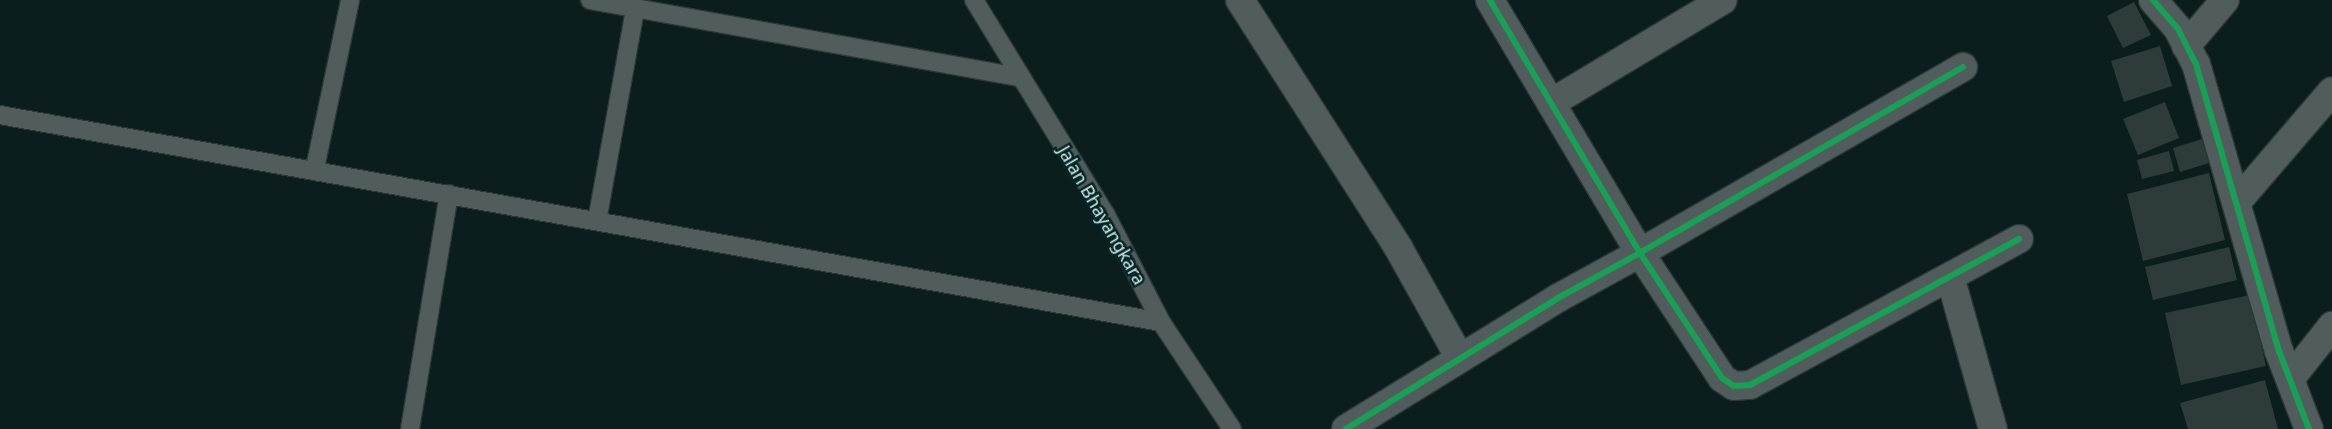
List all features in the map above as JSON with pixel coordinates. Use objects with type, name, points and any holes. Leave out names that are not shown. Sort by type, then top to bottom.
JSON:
[{"type":"street","points":[[1240,0],[1399,249],[1460,358]]},
{"type":"street","points":[[1490,0],[1640,253],[1722,378],[1734,386],[1750,385],[1951,280],[2019,239]]},
{"type":"street","points":[[1552,103],[1723,0]]},
{"type":"street","points":[[2153,0],[2186,46],[2237,202],[2290,379],[2308,429]]},
{"type":"street","points":[[2186,46],[2225,0]]},
{"type":"street","points":[[1346,429],[1460,358],[1963,67]]},
{"type":"street","points":[[2237,202],[2332,91]]},
{"type":"street","points":[[1951,280],[1993,429]]},
{"type":"street","points":[[2290,379],[2332,326]]},
{"type":"lane","points":[[316,168],[350,0]]},
{"type":"lane","points":[[590,0],[1020,77]]},
{"type":"lane","name":"Jalan Bhayangkara","points":[[974,0],[1106,215],[1161,322],[1232,429]]},
{"type":"lane","points":[[597,221],[635,9]]},
{"type":"lane","points":[[0,115],[316,168],[597,221],[1161,322]]},
{"type":"lane","points":[[410,429],[449,194]]},
{"type":"building","points":[[2134,2],[2151,35],[2123,48],[2107,16]]},
{"type":"building","points":[[2160,46],[2172,86],[2124,102],[2111,61]]},
{"type":"building","points":[[2165,102],[2179,138],[2138,155],[2123,119]]},
{"type":"building","points":[[2202,139],[2209,163],[2180,172],[2173,148]]},
{"type":"building","points":[[2169,151],[2174,171],[2142,179],[2137,160]]},
{"type":"building","points":[[2209,173],[2225,240],[2143,261],[2127,194]]},
{"type":"building","points":[[2229,247],[2237,280],[2153,300],[2145,267]]},
{"type":"building","points":[[2250,295],[2266,366],[2181,385],[2165,313]]},
{"type":"building","points":[[2265,380],[2278,429],[2188,429],[2180,403]]},
{"type":"cycle path","points":[[1346,429],[1558,298],[1640,253],[1490,0]]},
{"type":"cycle path","points":[[2153,0],[2178,29],[2196,64],[2279,351],[2309,429]]},
{"type":"cycle path","points":[[1963,67],[1640,253],[1722,378],[1734,386],[1750,385],[2019,239]]}]
